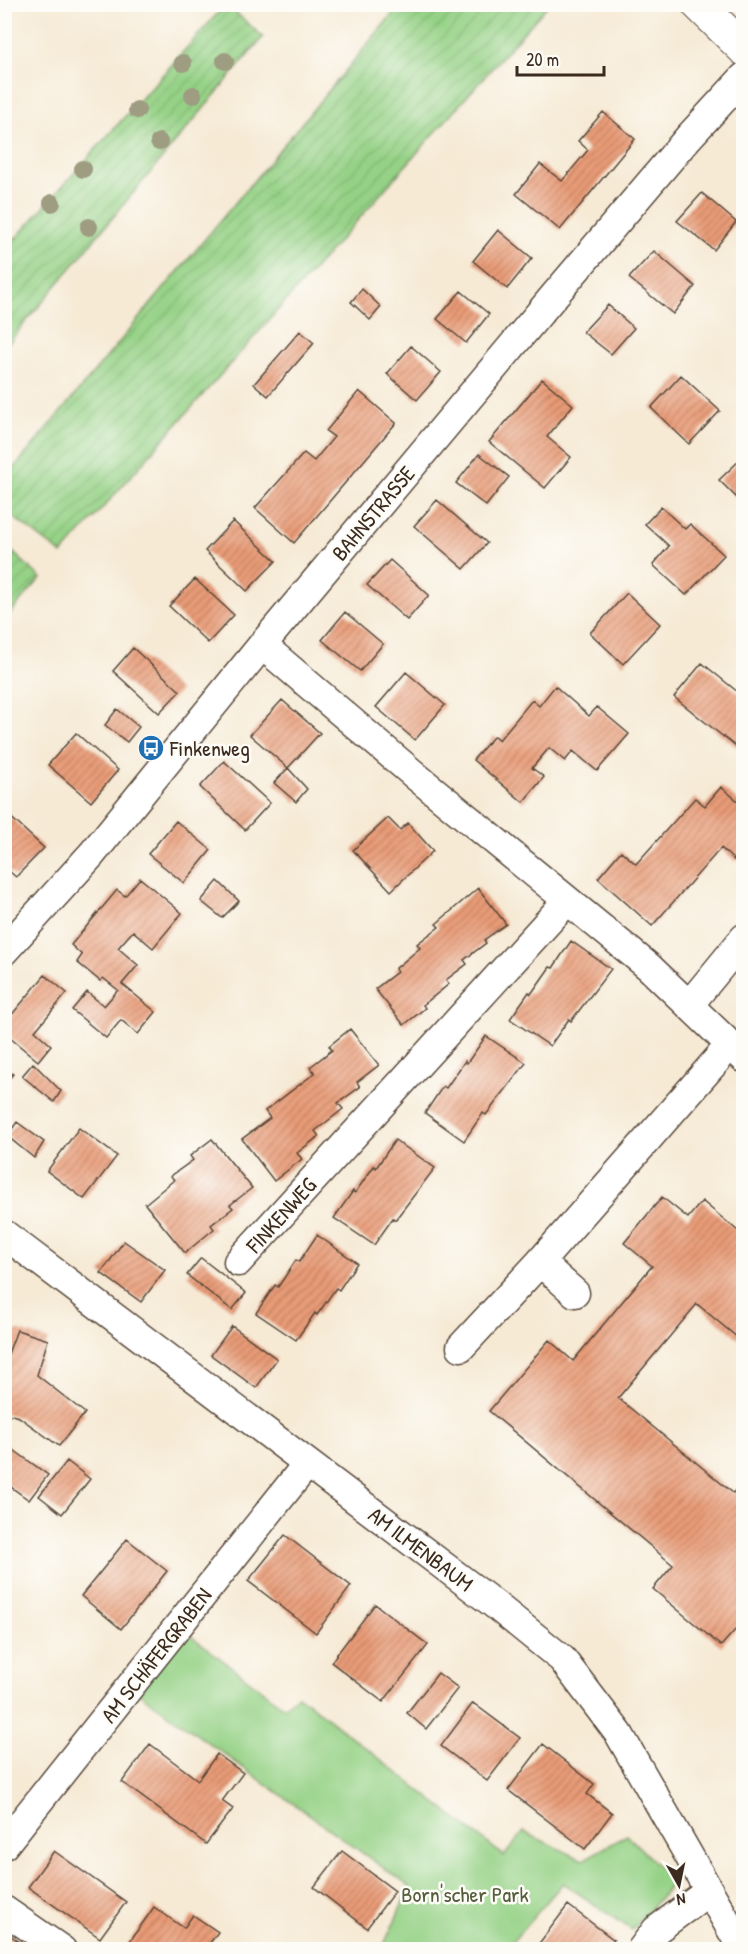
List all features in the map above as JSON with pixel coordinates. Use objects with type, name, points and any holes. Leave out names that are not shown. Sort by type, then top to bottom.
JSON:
[{"type":"main road","points":[[698,4],[744,49]]},
{"type":"street","name":"BAHNSTRASSE","points":[[4,951],[92,854],[262,645],[576,269],[696,129],[744,77]]},
{"type":"street","points":[[262,645],[649,967],[737,1052],[461,1347]]},
{"type":"street","name":"FINKENWEG","points":[[238,1262],[567,901]]},
{"type":"street","points":[[689,1005],[744,938]]},
{"type":"street","name":"AM ILMENBAUM","points":[[4,1234],[494,1604],[562,1659],[619,1734],[744,1950]]},
{"type":"street","points":[[540,1262],[575,1293]]},
{"type":"street","name":"AM SCHÄFERGRABEN","points":[[4,1845],[307,1464]]},
{"type":"street","points":[[641,1950],[656,1930],[709,1891]]},
{"type":"street","points":[[4,1910],[62,1950]]},
{"type":"green space","points":[[226,4],[263,37],[5,347],[5,250]]},
{"type":"green space","points":[[401,4],[548,5],[62,554],[5,511],[5,479]]},
{"type":"green space","points":[[4,545],[41,578],[5,619]]},
{"type":"green space","name":"Born'scher Park","points":[[186,1632],[284,1707],[298,1695],[504,1856],[524,1832],[583,1860],[627,1835],[674,1882],[632,1930],[563,1883],[506,1949],[382,1949],[410,1887],[133,1689]]},
{"type":"building","points":[[603,112],[635,139],[560,230],[516,194],[540,164],[562,181],[588,150],[578,141]]},
{"type":"building","points":[[702,193],[736,222],[714,250],[677,221]]},
{"type":"building","points":[[498,230],[532,258],[507,289],[473,261]]},
{"type":"building","points":[[654,251],[695,286],[673,314],[629,278]]},
{"type":"building","points":[[362,289],[381,307],[370,320],[351,302]]},
{"type":"building","points":[[461,291],[489,314],[466,343],[437,319]]},
{"type":"building","points":[[608,305],[634,328],[611,354],[583,332]]},
{"type":"building","points":[[300,331],[314,343],[268,396],[254,384]]},
{"type":"building","points":[[411,346],[441,372],[417,400],[387,374]]},
{"type":"building","points":[[681,375],[720,411],[689,444],[651,408]]},
{"type":"building","points":[[542,379],[573,405],[547,437],[571,457],[545,488],[489,442]]},
{"type":"building","points":[[359,391],[396,423],[294,543],[255,508],[304,453],[314,461],[334,437],[326,431]]},
{"type":"building","points":[[479,454],[509,477],[486,506],[456,483]]},
{"type":"building","points":[[744,456],[744,505],[719,480]]},
{"type":"building","points":[[437,500],[487,543],[464,569],[414,526]]},
{"type":"building","points":[[661,507],[685,529],[690,524],[724,555],[686,595],[653,565],[669,546],[645,524]]},
{"type":"building","points":[[233,521],[276,561],[247,591],[205,551]]},
{"type":"building","points":[[390,560],[429,595],[407,620],[367,585]]},
{"type":"building","points":[[195,579],[234,615],[208,643],[169,606]]},
{"type":"building","points":[[627,593],[660,624],[623,664],[590,633]]},
{"type":"building","points":[[345,612],[383,644],[360,671],[322,640]]},
{"type":"building","points":[[133,648],[180,691],[159,713],[113,671]]},
{"type":"building","points":[[702,663],[744,697],[744,737],[736,747],[674,697]]},
{"type":"building","points":[[406,672],[445,705],[415,740],[376,707]]},
{"type":"building","points":[[555,686],[589,716],[597,707],[629,734],[597,771],[573,751],[565,761],[549,748],[532,768],[544,777],[523,802],[473,760],[494,736],[499,740],[532,700],[539,706]]},
{"type":"building","points":[[282,700],[320,733],[288,768],[250,735]]},
{"type":"building","points":[[117,709],[139,727],[127,742],[105,725]]},
{"type":"building","points":[[76,733],[118,770],[91,802],[48,765]]},
{"type":"building","points":[[224,761],[270,803],[245,830],[200,787]]},
{"type":"building","points":[[288,768],[307,789],[296,802],[274,783]]},
{"type":"building","points":[[721,787],[744,806],[744,854],[736,862],[721,848],[652,926],[598,878],[621,851],[636,864],[695,798],[705,806]]},
{"type":"building","points":[[4,811],[44,848],[16,877],[4,867]]},
{"type":"building","points":[[388,818],[400,830],[408,823],[433,851],[391,891],[353,850]]},
{"type":"building","points":[[176,821],[211,850],[184,883],[148,854]]},
{"type":"building","points":[[140,878],[182,913],[153,948],[133,931],[118,948],[138,965],[122,984],[156,1012],[138,1034],[121,1020],[106,1038],[72,1010],[87,992],[104,1006],[118,990],[103,978],[100,981],[77,962],[82,955],[71,945],[117,890],[125,896]]},
{"type":"building","points":[[218,881],[239,901],[222,918],[201,901]]},
{"type":"building","points":[[478,888],[506,924],[484,940],[486,943],[464,960],[467,964],[446,980],[449,984],[423,1005],[425,1008],[404,1025],[375,989],[397,972],[395,969],[420,948],[417,944],[439,927],[436,924]]},
{"type":"building","points":[[571,941],[611,969],[571,1021],[569,1019],[550,1046],[510,1019],[550,967],[553,968]]},
{"type":"building","points":[[45,975],[67,993],[35,1031],[51,1045],[38,1061],[4,1033],[4,1024]]},
{"type":"building","points":[[350,1029],[379,1065],[357,1082],[360,1087],[338,1103],[343,1109],[315,1131],[319,1136],[297,1153],[302,1159],[274,1181],[242,1139],[270,1118],[265,1111],[315,1073],[310,1067],[332,1050],[329,1046]]},
{"type":"building","points":[[486,1036],[526,1063],[486,1115],[483,1113],[464,1141],[425,1113],[443,1086],[446,1088]]},
{"type":"building","points":[[33,1063],[61,1091],[54,1102],[22,1076]]},
{"type":"building","points":[[4,1067],[13,1074],[4,1084]]},
{"type":"building","points":[[17,1122],[44,1142],[34,1158],[7,1136]]},
{"type":"building","points":[[79,1128],[117,1156],[84,1199],[47,1171]]},
{"type":"building","points":[[212,1139],[252,1188],[230,1205],[233,1208],[211,1225],[214,1229],[185,1253],[145,1204],[174,1180],[171,1176],[193,1160],[190,1156]]},
{"type":"building","points":[[395,1140],[435,1168],[395,1220],[393,1218],[374,1245],[334,1218],[374,1166],[376,1168]]},
{"type":"building","points":[[662,1197],[688,1218],[702,1201],[744,1236],[744,1255],[739,1260],[744,1264],[744,1343],[697,1304],[618,1398],[733,1493],[744,1481],[744,1620],[721,1646],[653,1589],[673,1565],[489,1411],[549,1340],[573,1361],[652,1266],[624,1243]]},
{"type":"building","points":[[317,1235],[357,1263],[339,1290],[336,1288],[296,1340],[256,1313],[275,1285],[278,1287],[296,1260],[299,1262]]},
{"type":"building","points":[[124,1241],[165,1270],[141,1302],[101,1273]]},
{"type":"building","points":[[201,1258],[246,1293],[232,1310],[187,1275]]},
{"type":"building","points":[[232,1326],[277,1359],[256,1388],[211,1355]]},
{"type":"building","points":[[17,1330],[48,1340],[37,1375],[85,1413],[59,1446],[19,1417],[4,1413],[4,1364]]},
{"type":"building","points":[[4,1443],[48,1475],[29,1500],[4,1482]]},
{"type":"building","points":[[67,1461],[90,1479],[62,1514],[39,1496]]},
{"type":"building","points":[[285,1535],[351,1586],[316,1633],[248,1581]]},
{"type":"building","points":[[127,1539],[167,1571],[121,1629],[81,1596]]},
{"type":"building","points":[[375,1604],[428,1645],[383,1702],[331,1662]]},
{"type":"building","points":[[438,1673],[458,1688],[426,1729],[407,1713]]},
{"type":"building","points":[[473,1703],[520,1738],[487,1781],[441,1746]]},
{"type":"building","points":[[150,1744],[198,1780],[217,1754],[243,1773],[222,1801],[233,1809],[206,1844],[122,1782]]},
{"type":"building","points":[[543,1744],[594,1784],[587,1794],[612,1813],[585,1849],[508,1790]]},
{"type":"building","points":[[54,1851],[126,1902],[100,1938],[28,1887]]},
{"type":"building","points":[[342,1851],[395,1891],[367,1928],[314,1887]]},
{"type":"building","points":[[568,1905],[614,1940],[607,1950],[534,1950]]},
{"type":"building","points":[[154,1907],[184,1928],[193,1915],[218,1932],[205,1950],[134,1950],[127,1945]]},
{"type":"building","points":[[5,1931],[30,1950],[4,1950]]},
{"type":"place","name":"Finkenweg","points":[[151,748]]}]
